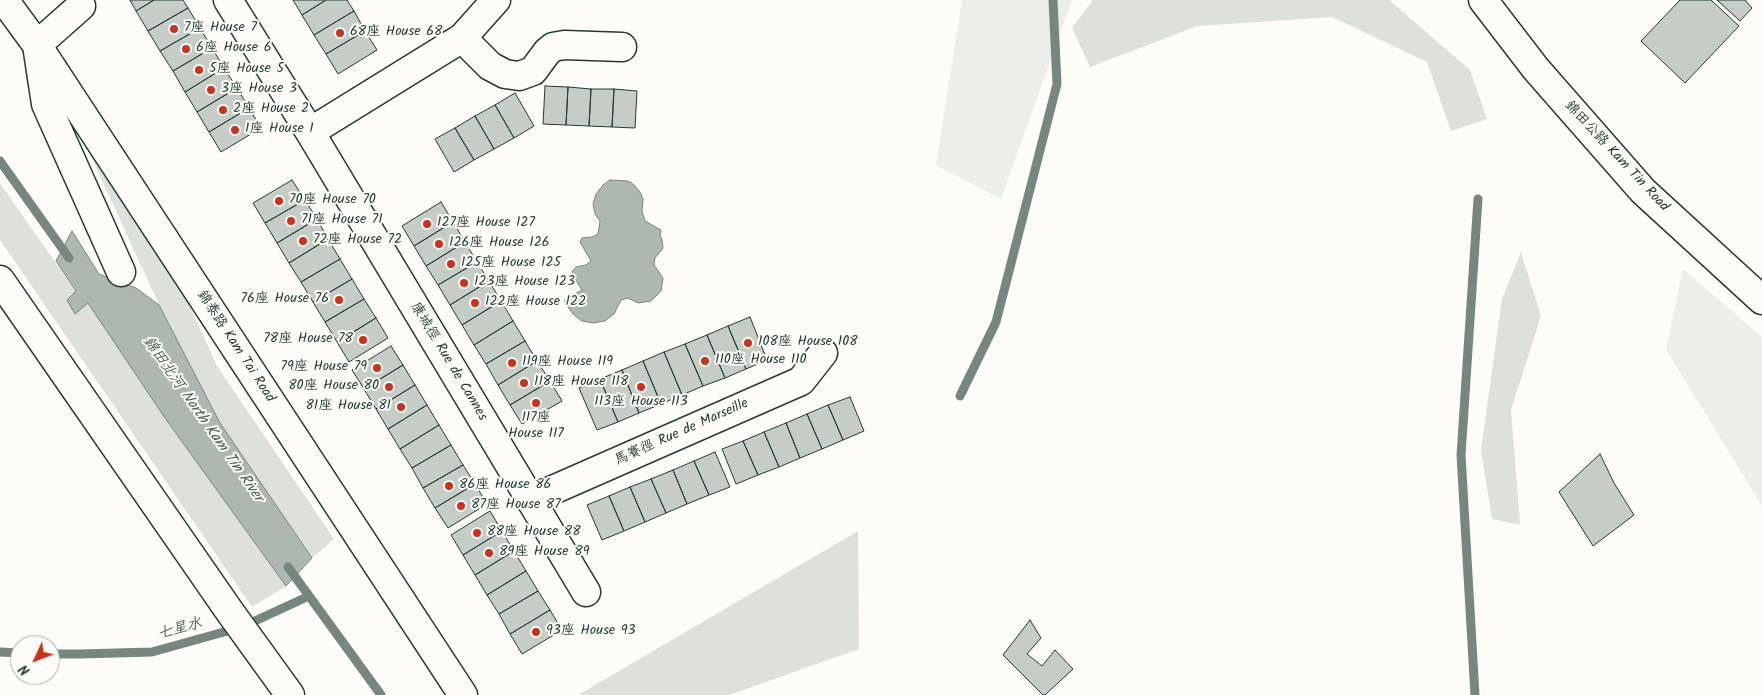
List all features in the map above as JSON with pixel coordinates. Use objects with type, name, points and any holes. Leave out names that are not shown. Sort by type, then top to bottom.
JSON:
[{"type":"street","name":"錦泰路 Kam Tai Road","points":[[4,0],[37,45],[463,695]]},
{"type":"street","name":"康城徑 Rue de Cannes","points":[[228,0],[310,132],[586,592]]},
{"type":"street","points":[[310,132],[462,38],[496,0]]},
{"type":"street","name":"錦田公路 Kam Tin Road","points":[[1483,0],[1536,69],[1643,191],[1762,300]]},
{"type":"street","points":[[82,6],[37,45],[46,104],[121,272]]},
{"type":"street","points":[[462,38],[490,66],[505,74],[520,76],[533,70],[553,47],[564,45],[622,47]]},
{"type":"street","points":[[0,280],[230,612],[290,695]]},
{"type":"street","name":"馬賽徑 Rue de Marseille","points":[[530,500],[801,381],[822,353]]},
{"type":"shaded area","points":[[962,0],[1072,0],[1001,199],[936,165]]},
{"type":"shaded area","points":[[1093,0],[1389,0],[1470,70],[1487,119],[1451,131],[1427,62],[1332,17],[1197,26],[1090,67],[1072,28]]},
{"type":"shaded area","points":[[90,154],[177,278],[217,366],[334,539],[312,558],[220,423],[159,305]]},
{"type":"shaded area","points":[[0,183],[76,292],[75,313],[88,302],[286,586],[252,607],[0,240]]},
{"type":"shaded area","points":[[1521,252],[1541,316],[1511,410],[1520,525],[1492,519],[1481,450],[1502,299]]},
{"type":"shaded area","points":[[1683,269],[1762,337],[1762,506],[1666,349]]},
{"type":"shaded area","points":[[858,531],[859,649],[729,695],[578,695]]},
{"type":"water","points":[[610,180],[628,181],[633,184],[643,199],[642,211],[645,221],[661,230],[660,236],[663,248],[655,258],[654,265],[663,278],[661,291],[651,301],[638,303],[628,298],[621,300],[614,314],[605,321],[593,323],[582,321],[573,314],[565,303],[565,299],[582,290],[572,271],[576,267],[586,265],[591,261],[580,242],[582,238],[598,234],[600,221],[595,214],[593,204],[596,194]]},
{"type":"water","points":[[72,231],[99,274],[136,288],[159,305],[220,423],[312,558],[286,586],[165,418],[88,303],[75,314],[67,300],[76,291],[56,261]]},
{"type":"building","points":[[130,0],[154,0],[136,11]]},
{"type":"building","points":[[154,0],[183,0],[188,8],[148,31],[136,11]]},
{"type":"building","points":[[293,0],[326,0],[302,15]]},
{"type":"building","points":[[326,0],[347,0],[354,11],[314,35],[302,15]]},
{"type":"building","points":[[1680,0],[1711,0],[1739,26],[1685,83],[1641,41]]},
{"type":"building","points":[[1717,0],[1745,0],[1752,8],[1740,21]]},
{"type":"building","name":"7座 House 7","points":[[188,8],[200,28],[160,51],[148,31]]},
{"type":"building","name":"68座 House 68","points":[[354,11],[365,31],[326,54],[314,35]]},
{"type":"building","name":"6座 House 6","points":[[200,28],[212,48],[173,71],[160,51]]},
{"type":"building","points":[[365,31],[377,50],[338,74],[326,54]]},
{"type":"building","name":"5座 House 5","points":[[212,48],[224,68],[185,92],[173,71]]},
{"type":"building","name":"3座 House 3","points":[[224,68],[237,88],[197,112],[185,92]]},
{"type":"building","points":[[545,86],[568,87],[566,125],[543,124]]},
{"type":"building","points":[[568,87],[591,89],[589,126],[566,125]]},
{"type":"building","name":"2座 House 2","points":[[237,88],[249,108],[209,132],[197,112]]},
{"type":"building","points":[[591,89],[614,89],[612,127],[589,126]]},
{"type":"building","points":[[614,89],[637,91],[635,128],[612,127]]},
{"type":"building","points":[[515,93],[534,126],[514,138],[495,105]]},
{"type":"building","points":[[495,105],[514,138],[494,149],[475,116]]},
{"type":"building","name":"1座 House 1","points":[[249,108],[261,128],[221,152],[209,132]]},
{"type":"building","points":[[475,116],[494,149],[474,160],[455,128]]},
{"type":"building","points":[[455,128],[474,160],[454,172],[435,139]]},
{"type":"building","name":"70座 House 70","points":[[292,180],[305,200],[265,223],[253,203]]},
{"type":"building","name":"71座 House 71","points":[[305,200],[317,219],[277,243],[265,223]]},
{"type":"building","name":"127座 House 127","points":[[441,202],[453,222],[414,246],[402,226]]},
{"type":"building","name":"72座 House 72","points":[[317,219],[328,239],[289,263],[277,243]]},
{"type":"building","name":"126座 House 126","points":[[453,222],[465,242],[426,266],[414,246]]},
{"type":"building","points":[[328,239],[340,259],[301,282],[289,263]]},
{"type":"building","name":"125座 House 125","points":[[465,242],[477,262],[438,285],[426,266]]},
{"type":"building","points":[[340,259],[352,279],[313,302],[301,282]]},
{"type":"building","name":"123座 House 123","points":[[477,262],[489,281],[450,305],[438,285]]},
{"type":"building","name":"76座 House 76","points":[[352,279],[364,299],[325,322],[313,302]]},
{"type":"building","name":"122座 House 122","points":[[489,281],[501,301],[462,325],[450,305]]},
{"type":"building","points":[[364,299],[376,318],[337,342],[325,322]]},
{"type":"building","points":[[501,301],[513,321],[474,345],[462,325]]},
{"type":"building","name":"108座 House 108","points":[[750,317],[767,360],[746,369],[728,326]]},
{"type":"building","name":"78座 House 78","points":[[376,318],[388,338],[349,362],[337,342]]},
{"type":"building","points":[[513,321],[525,341],[486,364],[474,345]]},
{"type":"building","points":[[728,326],[746,369],[725,378],[707,335]]},
{"type":"building","name":"110座 House 110","points":[[707,335],[725,378],[703,386],[685,344]]},
{"type":"building","name":"119座 House 119","points":[[525,341],[537,361],[498,385],[486,364]]},
{"type":"building","points":[[685,344],[703,386],[682,395],[664,352]]},
{"type":"building","name":"79座 House 79","points":[[391,346],[403,365],[364,389],[352,370]]},
{"type":"building","points":[[664,352],[682,395],[661,404],[643,361]]},
{"type":"building","name":"118座 House 118","points":[[537,361],[550,381],[510,405],[498,385]]},
{"type":"building","name":"113座 House 113","points":[[643,361],[661,404],[639,413],[622,370]]},
{"type":"building","name":"80座 House 80","points":[[403,365],[415,385],[376,409],[364,389]]},
{"type":"building","points":[[622,370],[639,413],[618,422],[600,379]]},
{"type":"building","points":[[600,379],[618,422],[597,430],[579,388]]},
{"type":"building","name":"117座 House 117","points":[[550,381],[562,401],[522,424],[510,405]]},
{"type":"building","name":"81座 House 81","points":[[415,385],[427,405],[388,429],[376,409]]},
{"type":"building","points":[[850,397],[864,431],[843,440],[828,405]]},
{"type":"building","points":[[427,405],[439,425],[400,449],[388,429]]},
{"type":"building","points":[[828,405],[843,440],[822,449],[807,414]]},
{"type":"building","points":[[807,414],[822,449],[800,458],[786,423]]},
{"type":"building","points":[[786,423],[800,458],[779,467],[764,432]]},
{"type":"building","points":[[439,425],[451,445],[412,468],[400,449]]},
{"type":"building","points":[[764,432],[779,467],[758,475],[743,441]]},
{"type":"building","points":[[743,441],[758,475],[736,484],[722,449]]},
{"type":"building","points":[[451,445],[463,465],[423,488],[412,468]]},
{"type":"building","points":[[715,452],[730,487],[709,495],[694,461]]},
{"type":"building","points":[[1600,454],[1614,483],[1634,515],[1593,546],[1559,492]]},
{"type":"building","points":[[694,461],[709,495],[687,504],[673,470]]},
{"type":"building","name":"86座 House 86","points":[[463,465],[475,484],[435,508],[423,488]]},
{"type":"building","points":[[673,470],[687,504],[666,513],[651,479]]},
{"type":"building","points":[[651,479],[666,513],[645,522],[630,487]]},
{"type":"building","name":"87座 House 87","points":[[475,484],[487,504],[448,528],[435,508]]},
{"type":"building","points":[[630,487],[645,522],[624,531],[609,496]]},
{"type":"building","points":[[609,496],[624,531],[602,540],[587,505]]},
{"type":"building","name":"88座 House 88","points":[[490,511],[502,531],[463,555],[451,535]]},
{"type":"building","name":"89座 House 89","points":[[502,531],[514,551],[475,575],[463,555]]},
{"type":"building","points":[[514,551],[526,571],[487,595],[475,575]]},
{"type":"building","points":[[526,571],[538,591],[499,614],[487,595]]},
{"type":"building","points":[[538,591],[550,610],[510,634],[499,614]]},
{"type":"building","name":"93座 House 93","points":[[550,610],[562,630],[522,654],[510,634]]},
{"type":"building","points":[[1030,620],[1041,638],[1027,654],[1042,666],[1055,650],[1073,669],[1045,695],[1003,655]]},
{"type":"waterway","points":[[960,396],[996,322],[1057,84],[1053,0]]},
{"type":"waterway","name":"錦田北河 North Kam Tin River","points":[[0,161],[69,258]]},
{"type":"waterway","points":[[1475,695],[1461,455],[1478,199]]},
{"type":"waterway","name":"錦田北河 North Kam Tin River","points":[[288,567],[381,695]]},
{"type":"waterway","name":"七星水","points":[[60,654],[152,652],[242,627],[309,596]]},
{"type":"waterway","name":"七星水","points":[[0,652],[10,652]]},
{"type":"place","name":"7座 House 7","points":[[174,29]]},
{"type":"place","name":"68座 House 68","points":[[340,33]]},
{"type":"place","name":"6座 House 6","points":[[186,49]]},
{"type":"place","name":"5座 House 5","points":[[199,70]]},
{"type":"place","name":"3座 House 3","points":[[211,90]]},
{"type":"place","name":"2座 House 2","points":[[223,110]]},
{"type":"place","name":"1座 House 1","points":[[235,130]]},
{"type":"place","name":"70座 House 70","points":[[279,201]]},
{"type":"place","name":"71座 House 71","points":[[291,221]]},
{"type":"place","name":"127座 House 127","points":[[427,224]]},
{"type":"place","name":"72座 House 72","points":[[303,241]]},
{"type":"place","name":"126座 House 126","points":[[439,244]]},
{"type":"place","name":"125座 House 125","points":[[451,264]]},
{"type":"place","name":"123座 House 123","points":[[464,283]]},
{"type":"place","name":"76座 House 76","points":[[339,300]]},
{"type":"place","name":"122座 House 122","points":[[475,303]]},
{"type":"place","name":"78座 House 78","points":[[363,340]]},
{"type":"place","name":"108座 House 108","points":[[748,343]]},
{"type":"place","name":"110座 House 110","points":[[705,361]]},
{"type":"place","name":"119座 House 119","points":[[512,363]]},
{"type":"place","name":"79座 House 79","points":[[377,368]]},
{"type":"place","name":"118座 House 118","points":[[524,383]]},
{"type":"place","name":"80座 House 80","points":[[389,387]]},
{"type":"place","name":"113座 House 113","points":[[641,387]]},
{"type":"place","name":"117座 House 117","points":[[536,403]]},
{"type":"place","name":"81座 House 81","points":[[401,407]]},
{"type":"place","name":"86座 House 86","points":[[449,486]]},
{"type":"place","name":"87座 House 87","points":[[461,506]]},
{"type":"place","name":"88座 House 88","points":[[477,533]]},
{"type":"place","name":"89座 House 89","points":[[489,553]]},
{"type":"place","name":"93座 House 93","points":[[536,632]]}]
